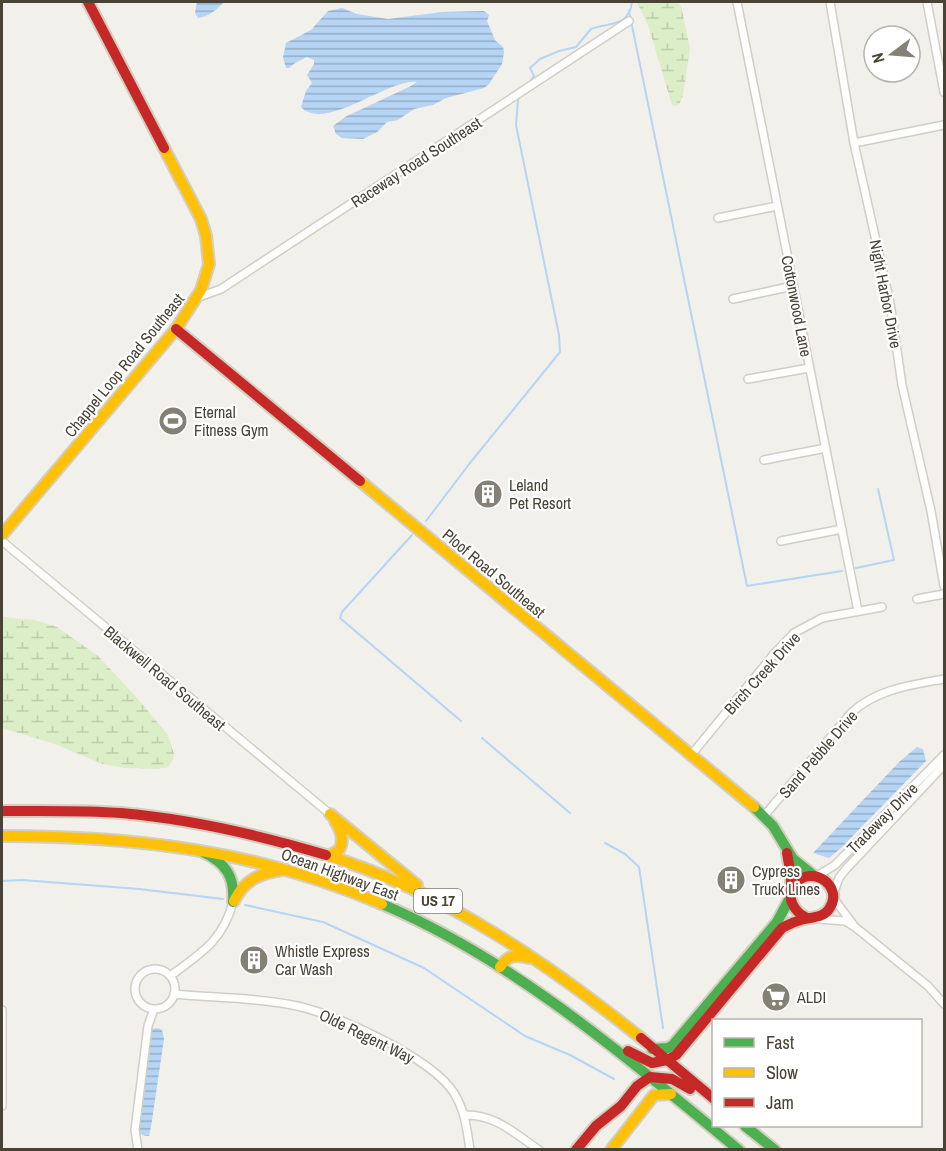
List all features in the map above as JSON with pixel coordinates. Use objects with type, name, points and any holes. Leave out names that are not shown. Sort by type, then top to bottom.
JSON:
[{"type":"main road","name":"Chappel Loop Road Southeast","points":[[2,535],[176,329],[199,297],[208,272],[210,257],[207,233],[88,2]]},
{"type":"main road","name":"Ploof Road Southeast","points":[[176,329],[692,754],[764,816],[773,826],[793,859],[802,868],[815,875]]},
{"type":"main road","name":"Ocean Highway East","points":[[2,811],[101,812],[169,819],[248,833],[329,856],[392,880],[436,900],[498,934],[540,962],[712,1097]]},
{"type":"main road","points":[[329,856],[339,851],[343,844],[340,830],[330,814]]},
{"type":"main road","points":[[330,814],[436,900]]},
{"type":"main road","name":"Ocean Highway East","points":[[2,836],[124,838],[225,853],[289,869],[404,914],[461,943],[570,1015],[738,1149]]},
{"type":"main road","points":[[190,847],[208,854],[225,866],[234,884],[233,903]]},
{"type":"main road","name":"Ploof Road Southeast","points":[[785,847],[789,860],[791,895]]},
{"type":"main road","points":[[233,903],[238,892],[251,878],[263,873],[289,869]]},
{"type":"main road","points":[[570,1015],[648,1062],[657,1064],[667,1060],[676,1055],[782,928],[820,918],[830,910],[834,896],[828,882],[815,875],[799,879],[777,922],[673,1045],[668,1048],[652,1049]]},
{"type":"main road","points":[[791,895],[795,911],[810,919]]},
{"type":"main road","points":[[500,967],[507,957],[514,954],[540,962]]},
{"type":"main road","points":[[576,1149],[596,1126],[621,1106],[637,1086],[650,1077],[663,1077],[677,1081],[712,1103]]},
{"type":"main road","points":[[611,1149],[654,1095],[671,1094]]},
{"type":"main road","points":[[748,1127],[775,1149]]},
{"type":"street","name":"Cottonwood Lane","points":[[737,2],[858,611]]},
{"type":"street","name":"Night Harbor Drive","points":[[830,2],[854,143],[890,303],[902,385],[932,511],[945,586]]},
{"type":"street","points":[[927,2],[945,92]]},
{"type":"street","name":"Raceway Road Southeast","points":[[199,297],[221,289],[629,21]]},
{"type":"street","points":[[854,143],[945,125]]},
{"type":"street","points":[[718,218],[777,206]]},
{"type":"street","points":[[733,299],[793,286]]},
{"type":"street","points":[[748,379],[809,368]]},
{"type":"street","points":[[764,460],[825,448]]},
{"type":"street","points":[[781,541],[842,529]]},
{"type":"street","name":"Blackwell Road Southeast","points":[[2,542],[330,814]]},
{"type":"street","points":[[917,599],[945,594]]},
{"type":"street","name":"Birch Creek Drive","points":[[692,754],[794,633],[822,618],[882,607]]},
{"type":"street","name":"Sand Pebble Drive","points":[[764,816],[862,703],[891,690],[945,679]]},
{"type":"street","name":"Tradeway Drive","points":[[815,875],[836,865],[945,755]]},
{"type":"street","name":"Tradeway Drive","points":[[834,896],[839,878],[846,869],[945,765]]},
{"type":"street","points":[[834,896],[855,927]]},
{"type":"street","points":[[170,976],[217,938],[228,922],[233,903]]},
{"type":"street","points":[[810,919],[838,919],[855,927],[928,986],[945,1004]]},
{"type":"street","points":[[151,969],[164,972],[170,976],[174,994],[167,1005],[154,1009],[146,1007],[135,995],[137,980],[151,969]]},
{"type":"street","name":"Olde Regent Way","points":[[174,994],[300,1006],[329,1016],[407,1054],[435,1072],[455,1095],[464,1115],[470,1149]]},
{"type":"street","points":[[138,1149],[135,1130],[148,1026],[154,1009]]},
{"type":"street","points":[[2,1010],[2,1106]]},
{"type":"street","points":[[464,1115],[492,1119],[539,1149]]},
{"type":"green space","points":[[637,2],[677,2],[681,6],[690,49],[683,95],[679,105],[672,105],[648,25]]},
{"type":"green space","points":[[2,617],[35,620],[57,627],[98,656],[168,735],[174,754],[168,767],[125,768],[103,764],[52,743],[2,728]]},
{"type":"water","points":[[197,2],[224,2],[216,10],[198,18],[195,13]]},
{"type":"water","points":[[342,8],[357,14],[388,19],[442,12],[484,11],[489,15],[487,21],[495,40],[503,47],[502,64],[484,88],[414,109],[398,120],[387,122],[377,132],[363,139],[342,138],[336,134],[333,126],[345,117],[417,82],[391,87],[341,109],[325,113],[312,113],[301,107],[306,91],[312,83],[307,75],[314,60],[307,57],[286,68],[283,57],[286,43],[311,30],[328,11]]},
{"type":"water","points":[[917,747],[923,749],[926,761],[841,848],[829,858],[813,853],[899,762]]},
{"type":"water","points":[[151,1029],[162,1030],[164,1039],[151,1127],[149,1136],[147,1136],[139,1132],[137,1128],[150,1050],[149,1033]]},
{"type":"waterway","points":[[530,82],[534,76],[530,68],[540,59],[576,47],[591,29],[622,20],[627,16],[632,2]]},
{"type":"waterway","points":[[629,11],[747,586],[842,571]]},
{"type":"waterway","points":[[426,521],[560,352],[559,335],[516,125],[518,100]]},
{"type":"waterway","points":[[856,568],[894,560],[878,489]]},
{"type":"waterway","points":[[412,535],[342,612],[340,618],[461,721]]},
{"type":"waterway","points":[[482,738],[570,813]]},
{"type":"waterway","points":[[605,843],[625,854],[639,867],[663,1028]]},
{"type":"waterway","points":[[2,881],[22,880],[139,889],[223,899]]},
{"type":"waterway","points":[[245,905],[323,922],[424,968],[525,1036],[570,1055],[614,1079]]},
{"type":"traffic: fast","points":[[754,807],[773,826],[793,859],[813,875]]},
{"type":"traffic: fast","points":[[203,852],[218,861],[227,872],[232,885],[233,902]]},
{"type":"traffic: fast","points":[[652,1049],[668,1048],[673,1045],[777,922],[790,898]]},
{"type":"traffic: fast","points":[[382,904],[431,927],[525,983],[613,1047],[739,1150]]},
{"type":"traffic: fast","points":[[746,1127],[775,1150]]},
{"type":"traffic: slow","points":[[2,535],[176,329],[201,290],[209,264],[206,236],[201,219],[164,148]]},
{"type":"traffic: slow","points":[[360,481],[754,807]]},
{"type":"traffic: slow","points":[[330,814],[417,885]]},
{"type":"traffic: slow","points":[[329,856],[339,850],[342,843],[335,821]]},
{"type":"traffic: slow","points":[[2,836],[100,839],[196,850],[290,871],[382,904]]},
{"type":"traffic: slow","points":[[326,855],[370,870],[412,889],[492,932],[531,956],[641,1038]]},
{"type":"traffic: slow","points":[[234,901],[243,888],[254,879],[267,873],[283,870]]},
{"type":"traffic: slow","points":[[500,967],[513,956],[529,958]]},
{"type":"traffic: slow","points":[[611,1150],[654,1095],[671,1094]]},
{"type":"traffic: jam","points":[[88,2],[164,148]]},
{"type":"traffic: jam","points":[[176,329],[360,481]]},
{"type":"traffic: jam","points":[[2,811],[91,811],[173,819],[225,829],[326,855]]},
{"type":"traffic: jam","points":[[787,853],[791,891]]},
{"type":"traffic: jam","points":[[667,1060],[676,1055],[782,928],[827,912],[833,901],[833,893],[830,886],[817,877],[802,878],[792,889],[792,904],[807,918]]},
{"type":"traffic: jam","points":[[641,1038],[712,1097]]},
{"type":"traffic: jam","points":[[628,1051],[652,1063],[667,1060]]},
{"type":"traffic: jam","points":[[576,1150],[596,1126],[621,1106],[637,1086],[650,1077]]},
{"type":"traffic: jam","points":[[650,1077],[672,1079],[690,1089]]},
{"type":"place","name":"Eternal Fitness Gym","points":[[173,421]]},
{"type":"place","name":"Leland Pet Resort","points":[[488,494]]},
{"type":"place","name":"Cypress Truck Lines","points":[[731,880]]},
{"type":"place","name":"Whistle Express Car Wash","points":[[254,960]]},
{"type":"place","name":"ALDI","points":[[776,997]]}]
